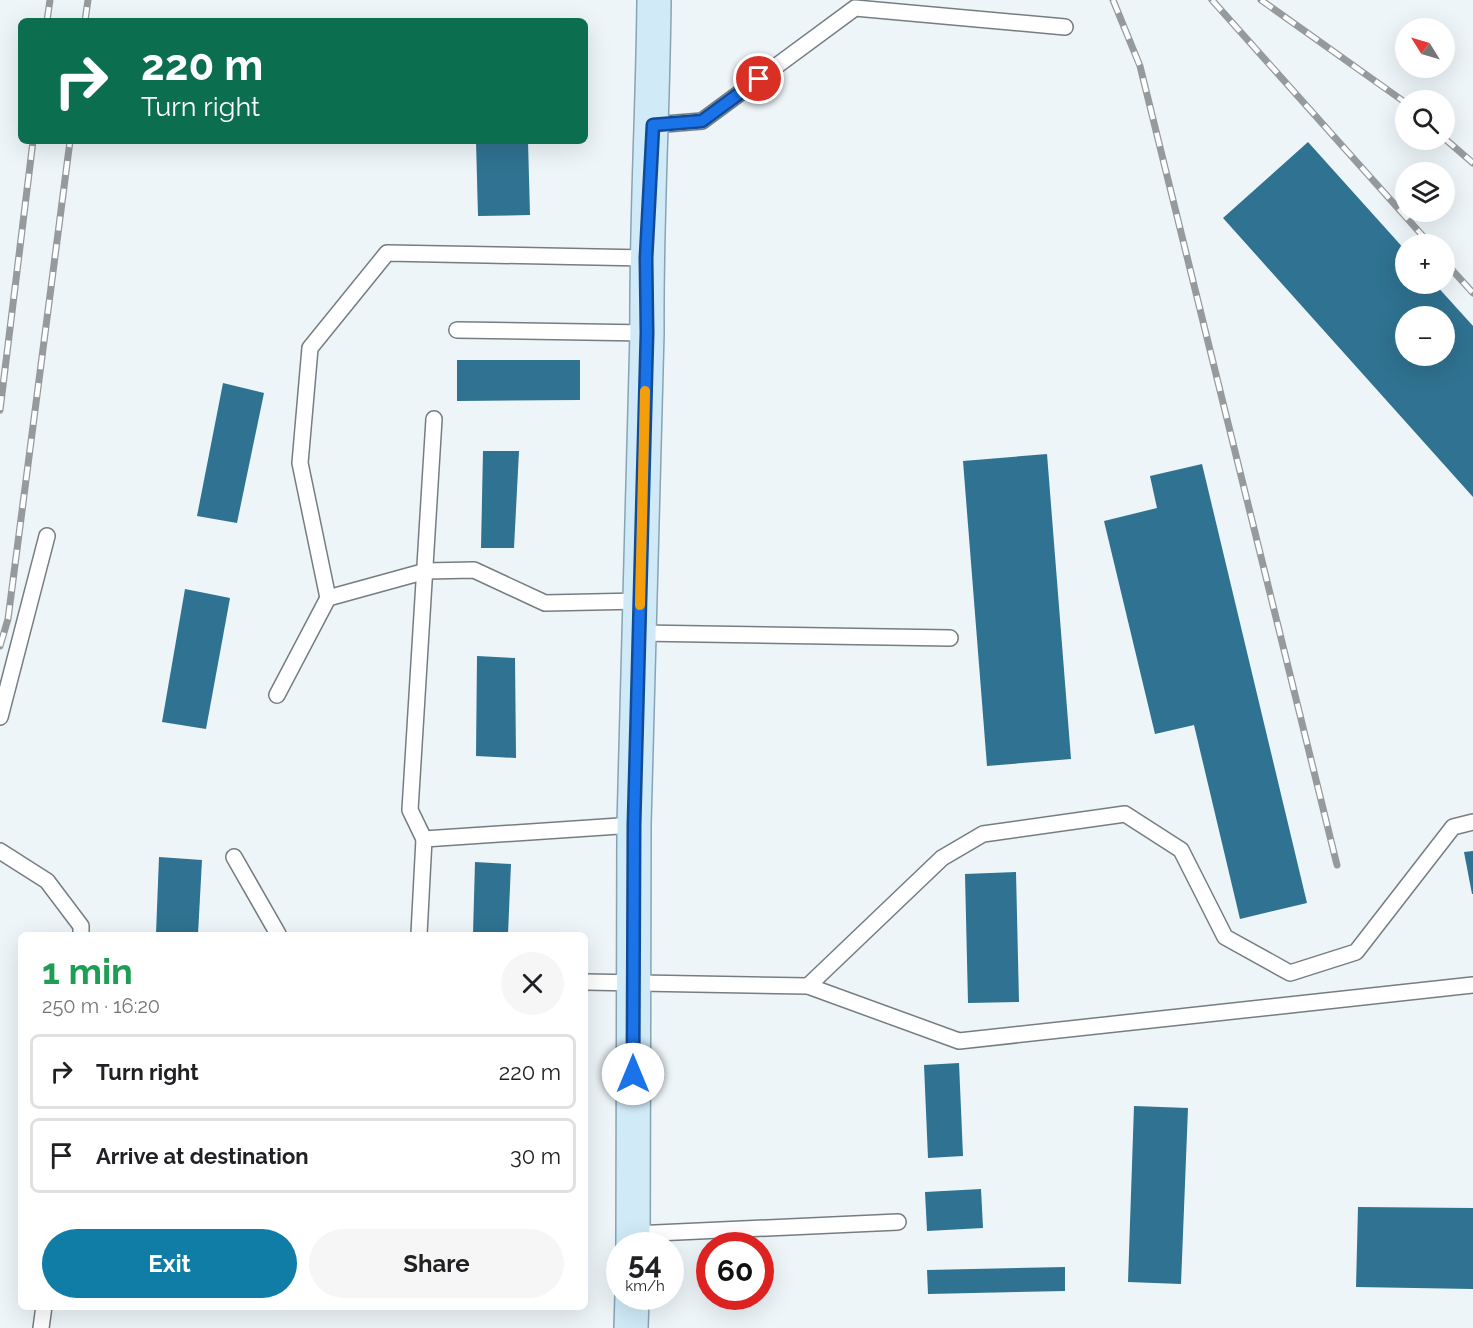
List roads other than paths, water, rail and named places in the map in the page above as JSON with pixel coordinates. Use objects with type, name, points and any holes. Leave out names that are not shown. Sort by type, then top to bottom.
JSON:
[{"type":"main road","points":[[633,1232],[634,825],[647,333],[646,258],[653,125],[654,0]]},
{"type":"main road","points":[[631,1328],[632,1310]]},
{"type":"lane","points":[[653,125],[702,121],[855,8],[1065,27]]},
{"type":"lane","points":[[277,695],[328,598],[300,463],[310,348],[387,253],[646,258]]},
{"type":"lane","points":[[456,330],[647,333]]},
{"type":"lane","points":[[419,932],[424,839],[410,810],[435,419]]},
{"type":"lane","points":[[0,717],[47,536]]},
{"type":"lane","points":[[328,598],[426,571],[474,570],[545,603],[640,601]]},
{"type":"lane","points":[[640,633],[950,638]]},
{"type":"lane","points":[[808,986],[942,858],[983,834],[1125,814],[1181,850],[1225,936],[1290,973],[1356,952],[1453,827],[1473,822]]},
{"type":"lane","points":[[424,839],[634,825]]},
{"type":"lane","points":[[0,851],[47,881],[81,926],[81,932]]},
{"type":"lane","points":[[234,857],[277,932]]},
{"type":"lane","points":[[588,982],[808,986],[958,1041],[1473,985]]},
{"type":"lane","points":[[684,1236],[898,1222]]},
{"type":"lane","points":[[41,1328],[43,1310]]},
{"type":"railway","points":[[47,18],[50,0]]},
{"type":"railway","points":[[85,18],[88,0]]},
{"type":"railway","points":[[1113,0],[1140,66],[1337,865]]},
{"type":"railway","points":[[1212,0],[1421,234]]},
{"type":"railway","points":[[1261,0],[1395,95]]},
{"type":"railway","points":[[0,410],[33,144]]},
{"type":"railway","points":[[0,646],[8,619],[70,144]]},
{"type":"railway","points":[[1455,147],[1473,163]]},
{"type":"railway","points":[[1455,273],[1473,293]]}]
